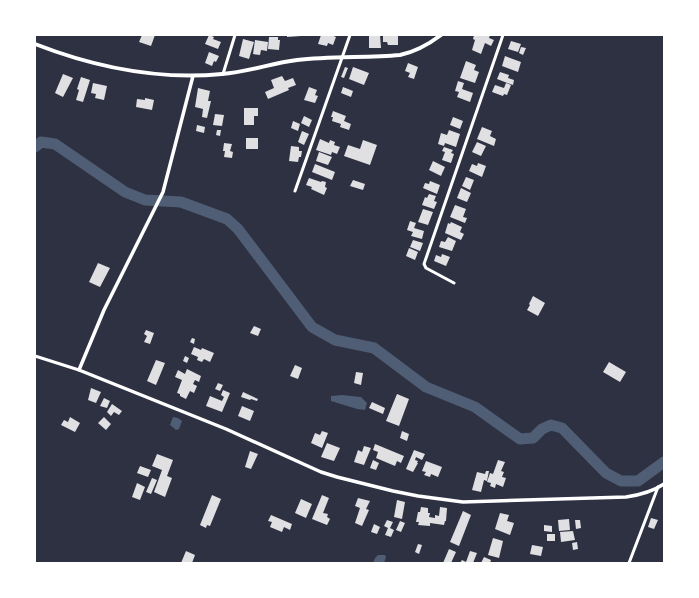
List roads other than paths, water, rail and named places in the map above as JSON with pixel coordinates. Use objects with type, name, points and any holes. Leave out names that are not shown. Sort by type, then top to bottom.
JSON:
[{"type":"main road","points":[[35,44],[82,60],[118,68],[158,74],[193,76],[223,74],[294,60],[384,56],[407,53],[427,44],[441,35]]},
{"type":"street","points":[[223,74],[235,35]]},
{"type":"street","points":[[296,191],[350,35]]},
{"type":"street","points":[[454,283],[426,268],[424,264],[503,35]]},
{"type":"street","points":[[79,370],[104,310],[163,192],[193,76]]},
{"type":"street","points":[[35,356],[79,370],[229,431],[321,472],[418,496],[449,501],[478,502],[626,497],[639,495],[658,488],[664,484]]},
{"type":"street","points":[[629,563],[658,488]]},
{"type":"water","points":[[342,395],[361,397],[367,403],[365,410],[331,401],[331,396]]},
{"type":"water","points":[[173,417],[182,421],[179,429],[176,430],[170,425]]},
{"type":"water","points":[[378,555],[385,555],[386,557],[384,563],[373,563]]},
{"type":"waterway","points":[[35,147],[41,142],[55,144],[125,192],[145,200],[181,202],[227,219],[238,229],[312,327],[335,340],[374,348],[426,387],[475,407],[520,439],[533,438],[542,429],[551,425],[562,428],[606,473],[621,481],[638,481],[664,462]]}]
